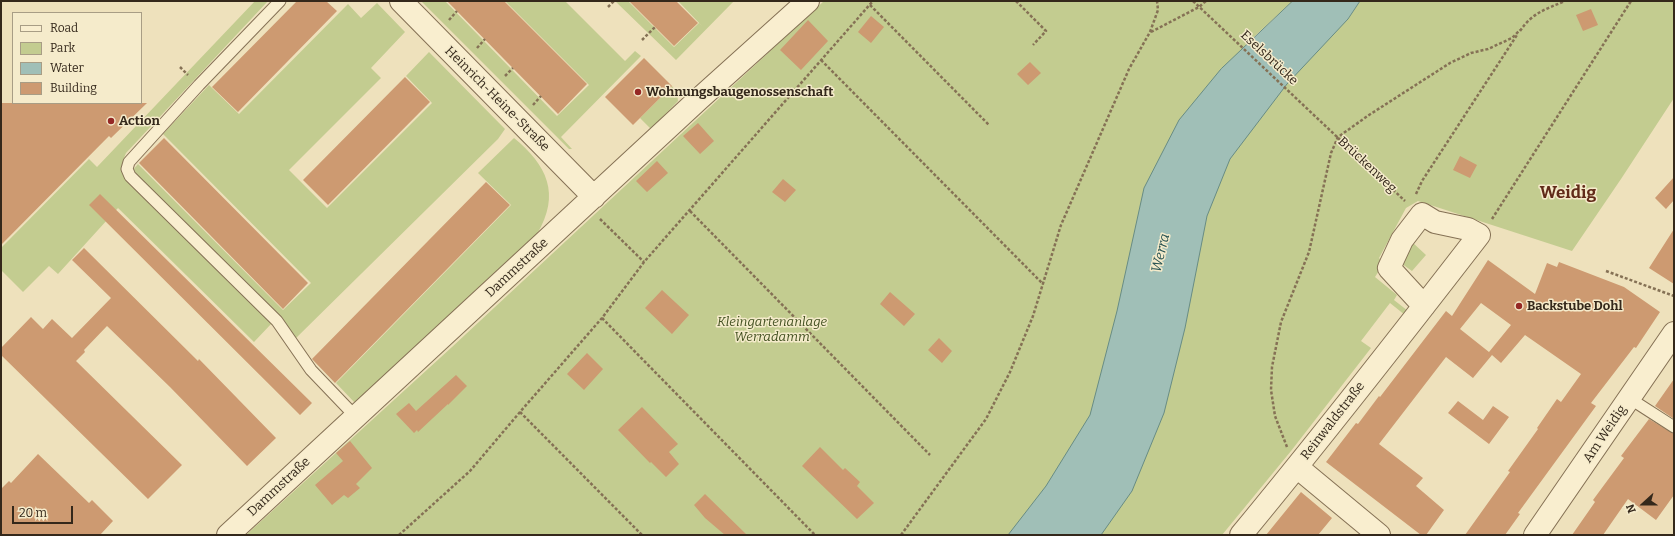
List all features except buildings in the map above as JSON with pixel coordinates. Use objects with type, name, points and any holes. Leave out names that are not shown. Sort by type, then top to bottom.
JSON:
[{"type":"street","name":"Heinrich-Heine-Straße","points":[[401,1],[590,201]]},
{"type":"street","name":"Dammstraße","points":[[228,535],[699,99],[808,1]]},
{"type":"street","points":[[1424,306],[1389,268],[1402,240],[1415,205],[1435,222],[1468,229],[1485,228]]},
{"type":"street","name":"Reinwaldstraße","points":[[1240,535],[1297,467],[1485,228]]},
{"type":"street","name":"Am Weidig","points":[[1535,535],[1674,333]]},
{"type":"street","points":[[1297,467],[1379,535]]},
{"type":"lane","points":[[280,1],[198,85],[130,162],[127,169],[130,176],[277,321],[311,370],[355,416]]},
{"type":"lane","points":[[1629,398],[1674,427]]},
{"type":"path","points":[[608,7],[614,1]]},
{"type":"path","points":[[399,535],[470,471],[602,318],[644,262],[873,1]]},
{"type":"path","points":[[1016,1],[1046,31],[1033,45]]},
{"type":"path","points":[[901,535],[986,418],[1010,372],[1033,316],[1061,225],[1129,69],[1150,32],[1158,10],[1158,1]]},
{"type":"path","name":"Eselsbrücke","points":[[1193,1],[1320,120]]},
{"type":"path","points":[[1150,32],[1200,7],[1206,1]]},
{"type":"path","points":[[1415,205],[1422,181],[1520,30],[1528,20],[1538,12],[1564,1]]},
{"type":"path","points":[[1485,228],[1631,1]]},
{"type":"path","points":[[870,5],[989,125]]},
{"type":"path","points":[[642,40],[655,27]]},
{"type":"path","points":[[1297,467],[1285,444],[1275,416],[1271,390],[1272,367],[1281,322],[1308,252],[1330,153],[1338,137],[1450,63],[1471,53],[1488,49],[1512,38],[1520,30]]},
{"type":"path","points":[[820,60],[1043,284]]},
{"type":"path","name":"Brückenweg","points":[[1320,120],[1415,205]]},
{"type":"path","points":[[590,201],[644,262]]},
{"type":"path","points":[[690,211],[930,455]]},
{"type":"path","points":[[1606,272],[1674,296]]},
{"type":"path","points":[[602,318],[815,535]]},
{"type":"path","points":[[520,412],[642,535]]},
{"type":"green space","points":[[255,1],[268,1],[126,153],[122,166],[123,173],[127,179],[272,323],[254,342],[118,208],[58,274],[49,266],[23,292],[1,270],[1,248],[89,159],[97,167]]},
{"type":"green space","points":[[421,1],[445,1],[557,116],[589,85],[505,1],[565,1],[625,61],[635,51],[641,56],[561,137],[572,149],[569,149]]},
{"type":"green space","points":[[615,1],[628,1],[674,47],[699,23],[702,26],[678,1],[734,1],[676,60]]},
{"type":"green space","name":"Kleingartenanlage Werradamm","points":[[824,1],[1293,1],[1246,44],[1348,19],[1360,1],[1674,1],[1674,98],[1572,251],[1418,201],[1406,208],[1379,258],[1384,263],[1375,277],[1397,295],[1394,300],[1408,311],[1405,315],[1390,303],[1361,341],[1371,348],[1291,451],[1222,535],[246,535],[452,347]]},
{"type":"green space","points":[[377,3],[405,32],[371,68],[381,78],[289,170],[327,208],[432,103],[406,76],[429,52],[505,129],[498,139],[294,340],[132,171],[138,164],[283,310],[311,283],[163,134],[209,85],[239,114],[348,4],[361,18]]},
{"type":"green space","points":[[672,86],[677,93],[678,101],[651,129],[640,118]]},
{"type":"green space","points":[[514,138],[535,159],[547,181],[549,193],[548,206],[537,234],[355,403],[336,383],[511,205],[478,173]]},
{"type":"green space","points":[[1412,242],[1426,255],[1412,271],[1398,261]]},
{"type":"water","name":"Werra","points":[[1293,1],[1360,1],[1348,19],[1287,84],[1230,159],[1207,216],[1185,328],[1164,413],[1132,491],[1101,535],[1008,535],[1046,486],[1090,415],[1117,311],[1144,188],[1179,120],[1221,69]]},
{"type":"place","name":"Wohnungsbaugenossenschaft","points":[[638,92]]},
{"type":"place","name":"Action","points":[[111,121]]},
{"type":"place","name":"Backstube Dohl","points":[[1519,306]]},
{"type":"district","name":"Weidig","points":[[1568,193]]}]
